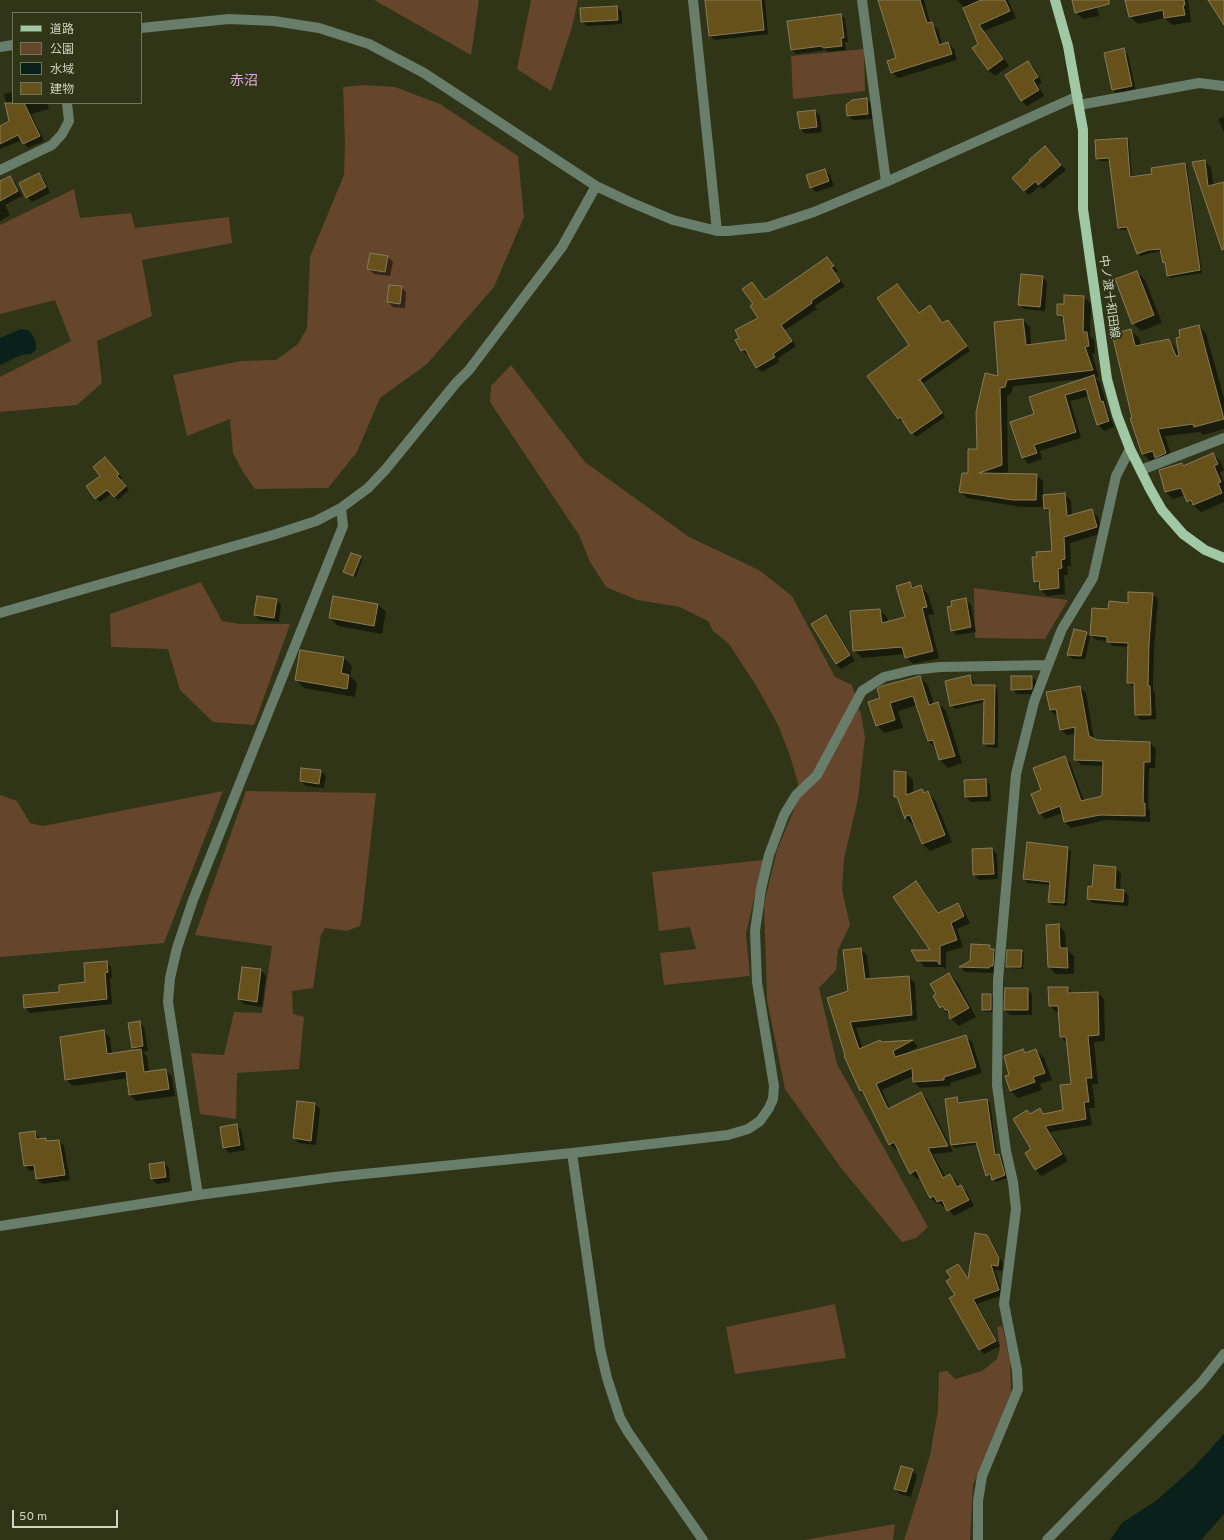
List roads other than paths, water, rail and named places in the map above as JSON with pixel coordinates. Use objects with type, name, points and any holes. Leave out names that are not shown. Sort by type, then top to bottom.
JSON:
[{"type":"main road","name":"中ノ渡十和田線","points":[[1055,0],[1068,46],[1083,130],[1083,209],[1107,379],[1130,449],[1162,510],[1183,534],[1205,550],[1224,558]]},
{"type":"street","points":[[693,0],[716,231]]},
{"type":"street","points":[[862,0],[886,182]]},
{"type":"street","points":[[142,28],[229,19],[274,21],[319,28],[368,44],[424,72],[596,186],[673,220],[716,231],[768,227],[814,212],[1079,101],[1199,83],[1224,86]]},
{"type":"street","points":[[0,47],[12,45]]},
{"type":"street","points":[[0,170],[52,145],[62,134],[69,121],[67,104]]},
{"type":"street","points":[[0,613],[274,535],[316,521],[340,508],[368,488],[386,469],[456,383],[469,370],[562,247],[596,186]]},
{"type":"street","points":[[1141,470],[1224,438]]},
{"type":"street","points":[[978,1540],[978,1501],[982,1476],[1018,1389],[1017,1370],[1004,1304],[1016,1209],[997,1085],[998,980],[1016,774],[1034,702],[1062,629],[1093,578],[1116,476],[1130,449]]},
{"type":"street","points":[[198,1195],[168,1002],[170,978],[177,948],[193,900],[343,526],[340,508]]},
{"type":"street","points":[[0,1226],[198,1195],[334,1177],[572,1153],[728,1135],[748,1129],[760,1121],[770,1108],[773,1099],[774,1086],[757,982],[755,930],[769,855],[784,815],[796,795],[817,774],[862,691],[884,678],[913,670],[940,667],[1048,665]]},
{"type":"street","points":[[572,1153],[600,1348],[606,1378],[620,1418],[628,1432],[703,1540]]},
{"type":"street","points":[[1047,1540],[1201,1383],[1224,1354]]},
{"type":"water","points":[[21,329],[28,330],[32,334],[36,342],[36,350],[31,354],[21,355],[0,365],[0,338]]},
{"type":"water","points":[[1224,1434],[1224,1514],[1201,1540],[1110,1540],[1122,1523],[1157,1500],[1193,1468]]},
{"type":"district","name":"赤沼","points":[[244,82]]}]
